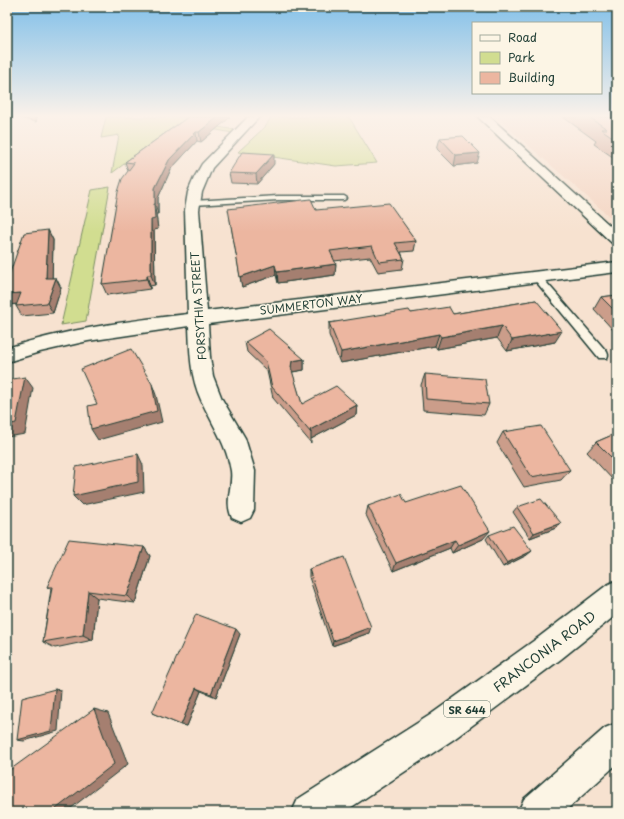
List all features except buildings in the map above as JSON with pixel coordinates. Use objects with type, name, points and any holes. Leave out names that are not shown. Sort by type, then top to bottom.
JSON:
[{"type":"street","name":"FORSYTHIA STREET","points":[[215,155],[198,182],[193,203],[200,357],[203,376],[212,400],[233,438],[243,471],[241,510]]},
{"type":"street","points":[[525,155],[617,240]]},
{"type":"street","name":"SUMMERTON WAY","points":[[7,355],[75,335],[198,318],[617,267]]},
{"type":"street","name":"FRANCONIA ROAD","points":[[311,812],[442,727],[550,648],[617,595]]},
{"type":"street","points":[[537,812],[617,740]]},
{"type":"lane","points":[[193,203],[278,198],[344,198]]},
{"type":"lane","points":[[537,276],[603,355]]},
{"type":"shaded area","points":[[540,155],[617,155],[617,223]]},
{"type":"green space","points":[[115,155],[136,155],[112,173]]},
{"type":"green space","points":[[261,155],[372,155],[377,163],[336,166]]},
{"type":"green space","points":[[110,187],[86,321],[61,325],[92,190]]}]
